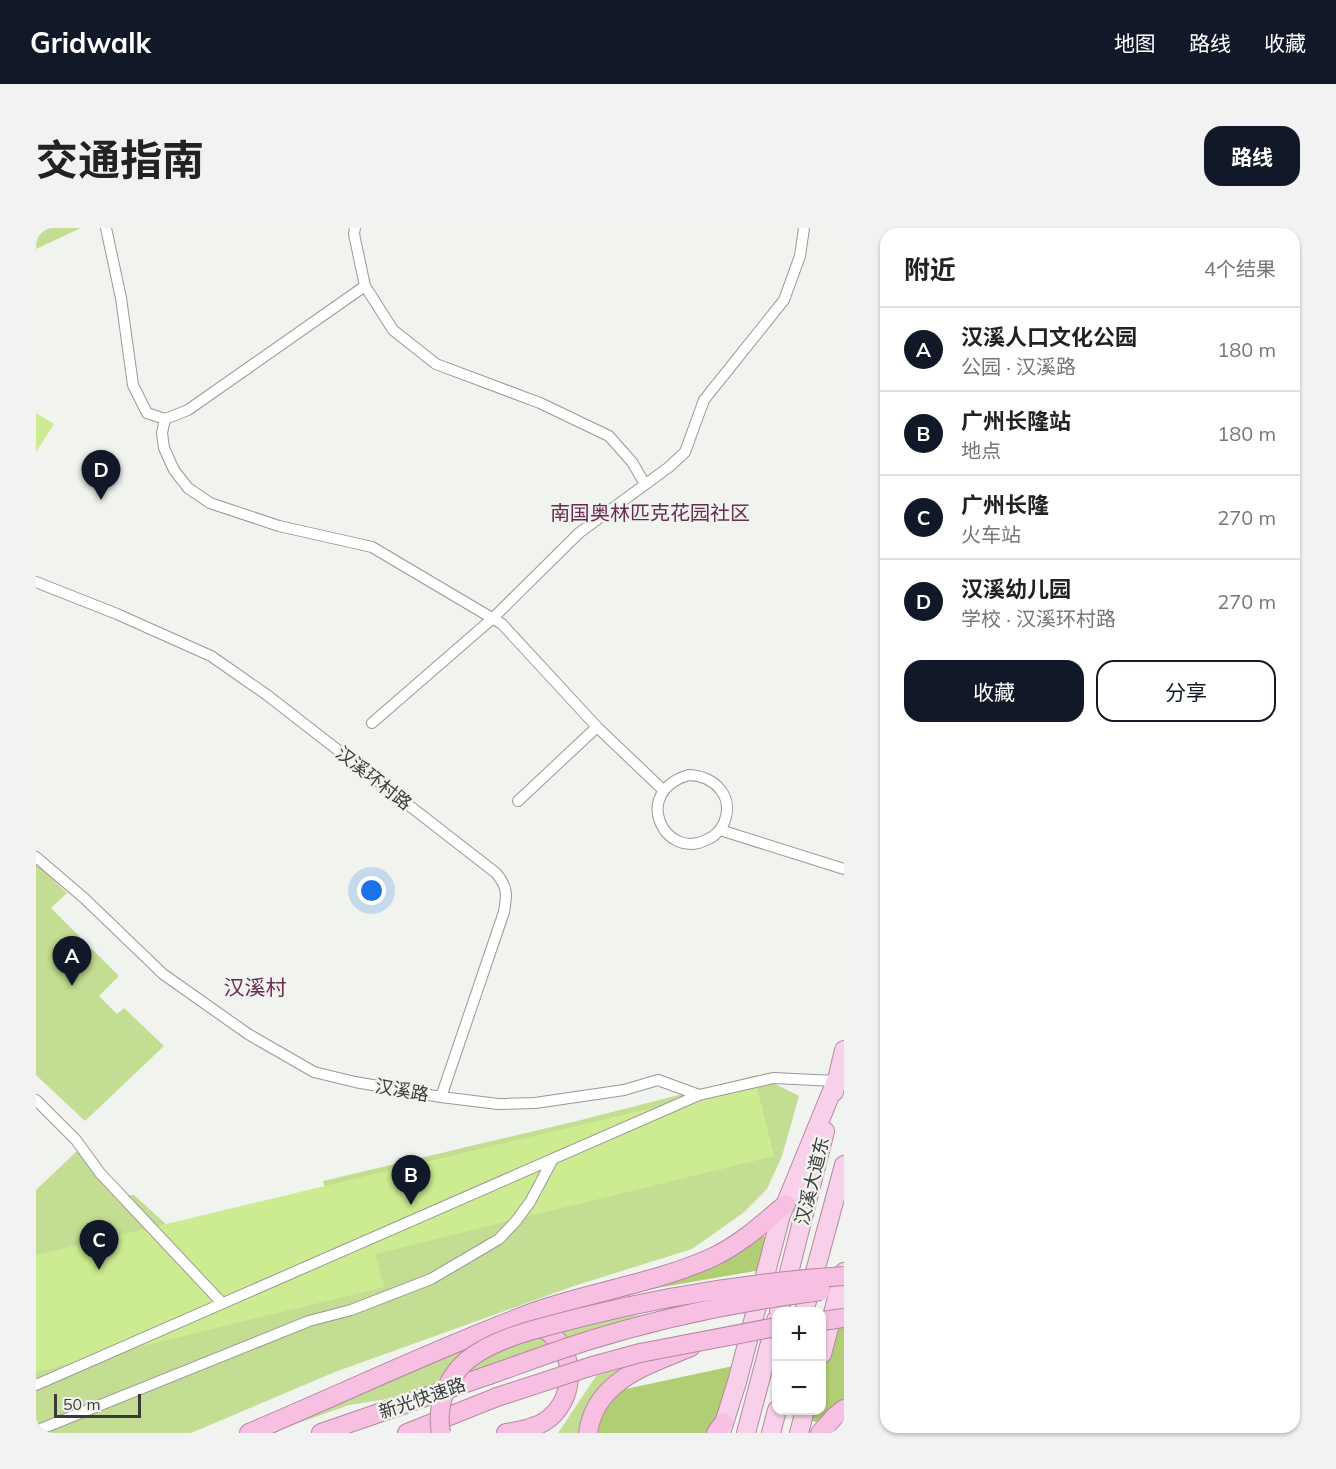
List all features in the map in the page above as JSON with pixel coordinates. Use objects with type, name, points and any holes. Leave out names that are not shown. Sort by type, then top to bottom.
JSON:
[{"type":"highway","points":[[249,1433],[395,1368],[535,1312],[675,1272],[714,1257],[747,1237],[786,1204]]},
{"type":"highway","points":[[441,1433],[439,1412],[441,1402],[459,1368],[479,1352],[514,1336],[599,1313],[703,1292],[844,1274]]},
{"type":"highway","name":"新光快速路","points":[[321,1433],[586,1341],[665,1320],[789,1295],[844,1288]]},
{"type":"highway","points":[[826,1320],[844,1318]]},
{"type":"highway","points":[[470,1339],[536,1327],[551,1334],[565,1352],[569,1369],[567,1392],[553,1415],[536,1426],[506,1433]]},
{"type":"highway","points":[[588,1433],[589,1422],[599,1401],[614,1384],[639,1369],[711,1339],[772,1328]]},
{"type":"highway","name":"新光快速路","points":[[407,1433],[498,1397],[630,1356],[711,1339]]},
{"type":"highway","points":[[820,1433],[844,1409]]},
{"type":"main road","name":"汉溪大道东","points":[[780,1307],[844,1050]]},
{"type":"main road","points":[[720,1429],[736,1382],[781,1215],[836,1081]]},
{"type":"main road","name":"汉溪大道东","points":[[805,1307],[844,1166]]},
{"type":"main road","points":[[818,1307],[833,1205]]},
{"type":"main road","points":[[826,1339],[844,1274]]},
{"type":"main road","points":[[746,1433],[772,1338]]},
{"type":"main road","points":[[771,1433],[776,1415]]},
{"type":"main road","points":[[798,1433],[802,1415]]},
{"type":"street","points":[[106,228],[121,298],[133,385],[147,413],[165,419],[188,410],[365,286]]},
{"type":"street","points":[[355,228],[354,234],[365,286],[393,330],[436,364],[540,403],[609,436],[632,462],[645,484]]},
{"type":"street","points":[[372,723],[493,618],[579,533],[685,452],[704,400],[783,300],[800,256],[804,228]]},
{"type":"street","points":[[165,419],[162,433],[164,448],[174,470],[188,488],[210,503],[279,526],[372,547],[493,618],[502,624],[597,727],[662,789]]},
{"type":"street","name":"汉溪环村路","points":[[36,582],[117,614],[211,656],[276,702],[496,873],[505,883],[507,894],[504,912],[441,1097]]},
{"type":"street","points":[[518,801],[597,727]]},
{"type":"street","points":[[688,775],[700,775],[710,780],[719,787],[725,797],[727,808],[720,830],[712,838],[702,843],[679,842],[669,836],[658,816],[662,789],[678,778],[688,775]]},
{"type":"street","points":[[720,830],[844,869]]},
{"type":"street","name":"汉溪路","points":[[36,857],[84,898],[164,974],[248,1034],[314,1072],[355,1082],[490,1104],[535,1103],[624,1090],[658,1080],[699,1095]]},
{"type":"street","points":[[36,1385],[699,1095],[773,1078],[836,1081]]},
{"type":"street","points":[[36,1100],[76,1140],[100,1173],[222,1303]]},
{"type":"street","points":[[36,1431],[309,1321],[351,1310],[431,1279],[499,1239],[530,1202],[553,1159]]},
{"type":"green space","points":[[36,228],[81,228],[36,249]]},
{"type":"green space","points":[[36,864],[67,893],[51,908],[119,976],[99,996],[117,1014],[124,1008],[164,1046],[85,1121],[36,1075]]},
{"type":"green space","points":[[757,1075],[799,1096],[782,1156],[767,1189],[743,1213],[692,1249],[574,1286],[335,1372],[191,1433],[36,1433],[36,1190],[78,1150],[119,1196],[134,1195],[203,1258],[334,1223],[323,1181],[577,1121]]},
{"type":"green space","points":[[761,1235],[768,1238],[761,1270],[645,1290],[721,1261]]},
{"type":"green space","points":[[844,1291],[844,1400],[819,1423],[809,1420],[811,1415],[826,1415],[826,1361]]},
{"type":"green space","points":[[641,1315],[387,1399],[349,1405],[275,1433],[260,1433],[476,1343],[604,1318]]},
{"type":"green space","points":[[733,1366],[719,1413],[708,1433],[597,1433],[605,1407],[621,1390]]},
{"type":"green space","points":[[623,1368],[593,1396],[584,1412],[578,1433],[558,1433],[596,1376]]},
{"type":"building","points":[[36,413],[54,424],[36,452]]},
{"type":"building","points":[[756,1083],[774,1156],[375,1254],[384,1287],[36,1372],[36,1255]]},
{"type":"place","name":"汉溪幼儿园","points":[[101,500]]},
{"type":"place","name":"汉溪人口文化公园","points":[[72,986]]},
{"type":"place","name":"广州长隆站","points":[[411,1205]]},
{"type":"place","name":"广州长隆","points":[[99,1270]]},
{"type":"district","name":"南国奥林匹克花园社区","points":[[650,512]]},
{"type":"district","name":"汉溪村","points":[[255,987]]}]
